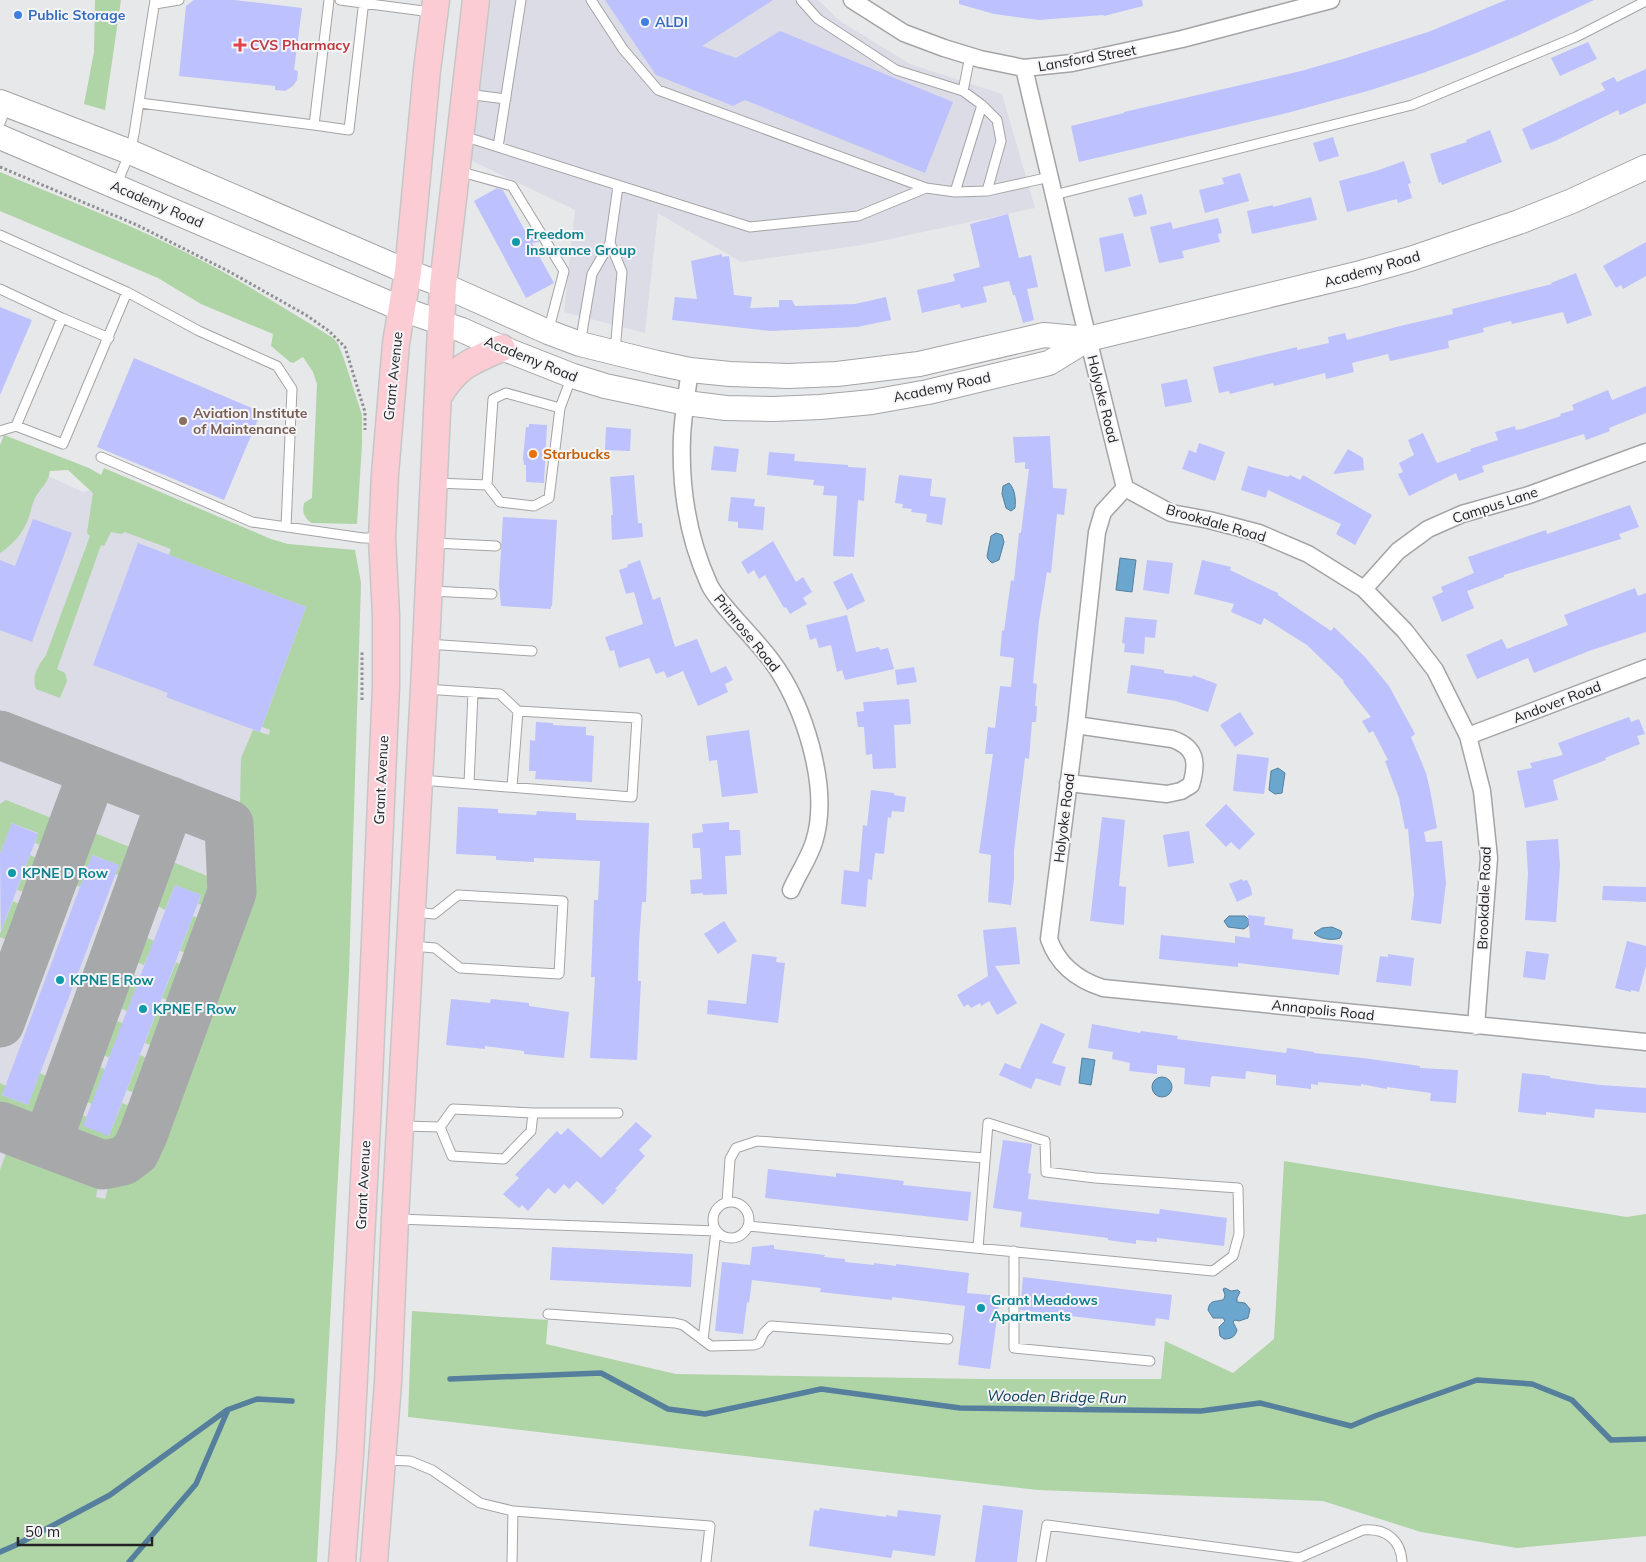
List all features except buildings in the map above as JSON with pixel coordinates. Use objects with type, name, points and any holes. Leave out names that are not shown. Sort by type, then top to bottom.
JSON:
[{"type":"main road","points":[[374,1562],[388,1383],[443,285],[476,0]]},
{"type":"main road","name":"Grant Avenue","points":[[342,1562],[350,1455],[368,1103],[386,686],[386,615],[382,538],[389,411],[396,343],[408,272],[435,6]]},
{"type":"main road","name":"Academy Road","points":[[2,110],[130,152],[408,272],[443,285],[548,332],[614,354],[690,370],[730,374],[788,376],[838,374],[920,364],[1044,335],[1088,339]]},
{"type":"main road","name":"Academy Road","points":[[0,137],[402,309],[462,330],[573,376],[604,386],[686,402],[726,408],[773,410],[872,402],[928,392],[1049,363],[1088,339],[1348,276],[1410,259],[1519,222],[1572,201],[1646,167]]},
{"type":"main road","points":[[438,397],[448,380],[466,364],[502,348]]},
{"type":"main road","points":[[386,686],[424,689]]},
{"type":"main road","points":[[381,778],[419,780]]},
{"type":"main road","points":[[350,1455],[381,1459]]},
{"type":"street","name":"Lansford Street","points":[[852,0],[904,33],[970,56],[1024,68],[1072,63],[1182,39],[1331,0]]},
{"type":"street","name":"Holyoke Road","points":[[1024,68],[1125,488],[1103,512],[1096,532],[1076,726],[1052,912]]},
{"type":"street","name":"Primrose Road","points":[[690,370],[682,437],[683,497],[694,547],[709,586],[735,620],[771,660],[786,686],[807,733],[816,766],[819,805],[814,842],[791,890]]},
{"type":"street","name":"Campus Lane","points":[[1364,589],[1398,551],[1428,530],[1462,514],[1530,495],[1646,452]]},
{"type":"street","name":"Brookdale Road","points":[[1125,488],[1171,513],[1209,520],[1259,534],[1299,550],[1364,589],[1405,631],[1435,670],[1468,736],[1482,791],[1489,858],[1476,1026]]},
{"type":"street","name":"Andover Road","points":[[1468,736],[1646,668]]},
{"type":"street","points":[[1068,783],[1167,794],[1181,791],[1191,785],[1195,773],[1192,750],[1183,742],[1076,726]]},
{"type":"street","name":"Annapolis Road","points":[[1052,912],[1049,939],[1052,949],[1068,971],[1090,984],[1103,988],[1646,1042]]},
{"type":"lane","points":[[116,187],[130,152],[140,103],[155,2],[179,0]]},
{"type":"lane","points":[[314,125],[330,0]]},
{"type":"lane","points":[[340,0],[435,6]]},
{"type":"lane","points":[[498,147],[521,0]]},
{"type":"lane","points":[[591,0],[623,49],[658,90],[926,188],[955,192],[987,191],[1050,177]]},
{"type":"lane","points":[[801,0],[818,19],[896,70],[963,91],[982,104],[997,120],[1001,141],[987,191]]},
{"type":"lane","points":[[140,103],[348,130],[364,1]]},
{"type":"lane","points":[[1054,195],[1412,105],[1576,37],[1646,1]]},
{"type":"lane","points":[[963,91],[970,56]]},
{"type":"lane","points":[[465,94],[506,99]]},
{"type":"lane","points":[[955,192],[982,104]]},
{"type":"lane","points":[[460,135],[750,227],[858,216],[926,188]]},
{"type":"lane","points":[[456,170],[512,186],[564,270],[548,332]]},
{"type":"lane","points":[[580,344],[592,274],[610,243],[618,186]]},
{"type":"lane","points":[[0,235],[127,292],[199,331],[277,366],[292,389],[286,527]]},
{"type":"lane","points":[[610,243],[622,272],[614,354]]},
{"type":"lane","points":[[0,289],[109,338]]},
{"type":"lane","points":[[0,431],[16,426],[63,444],[127,292]]},
{"type":"lane","points":[[16,426],[62,318]]},
{"type":"lane","points":[[560,408],[506,392],[493,399],[487,485],[500,502],[534,506],[549,498],[560,408],[573,376]]},
{"type":"lane","points":[[101,457],[252,522],[364,538],[382,538]]},
{"type":"lane","points":[[434,483],[487,485]]},
{"type":"lane","points":[[431,543],[496,546]]},
{"type":"lane","points":[[428,591],[492,594]]},
{"type":"lane","points":[[426,644],[532,651]]},
{"type":"lane","points":[[419,780],[632,797],[637,718],[518,711],[500,694],[424,689]]},
{"type":"lane","points":[[469,784],[473,692]]},
{"type":"lane","points":[[512,787],[518,711]]},
{"type":"lane","points":[[410,945],[435,948],[460,968],[559,974],[563,901],[458,895],[434,914],[411,912]]},
{"type":"lane","points":[[440,1127],[453,1109],[533,1113],[618,1113]]},
{"type":"lane","points":[[440,1127],[452,1156],[504,1159],[531,1131],[533,1113]]},
{"type":"lane","points":[[748,1226],[978,1248],[1214,1270],[1233,1256],[1240,1234],[1238,1188],[1095,1178],[1046,1172],[1045,1141],[988,1123],[978,1248]]},
{"type":"lane","points":[[400,1126],[440,1127]]},
{"type":"lane","points":[[727,1202],[730,1158],[736,1148],[757,1141],[985,1158]]},
{"type":"lane","points":[[395,1218],[716,1231],[721,1236],[735,1238],[741,1236],[748,1226],[749,1217],[746,1210],[734,1202],[720,1205],[713,1216],[716,1231],[703,1340]]},
{"type":"lane","points":[[1014,1251],[1014,1348],[1150,1361]]},
{"type":"lane","points":[[548,1314],[676,1323],[683,1325],[711,1346],[754,1345],[758,1343],[764,1332],[771,1326],[948,1339]]},
{"type":"lane","points":[[381,1459],[410,1461],[432,1470],[480,1503],[514,1511],[710,1526],[706,1562]]},
{"type":"lane","points":[[512,1562],[514,1511]]},
{"type":"lane","points":[[1041,1562],[1047,1525],[1299,1558],[1364,1530],[1373,1529],[1391,1536],[1401,1552],[1402,1562]]},
{"type":"shaded area","points":[[491,0],[818,0],[840,21],[910,64],[1002,94],[1035,208],[862,245],[741,262],[658,213],[645,333],[564,312],[575,210],[470,160]]},
{"type":"shaded area","points":[[0,454],[83,492],[115,482],[361,583],[350,888],[0,1562]]},
{"type":"green space","points":[[95,0],[121,0],[105,110],[84,104],[94,52]]},
{"type":"green space","points":[[0,172],[116,220],[185,252],[241,282],[333,338],[338,344],[344,359],[362,415],[357,524],[312,523],[304,514],[304,503],[312,498],[317,384],[313,372],[303,357],[293,363],[290,362],[271,346],[273,334],[201,304],[158,278],[0,211]]},
{"type":"green space","points":[[4,435],[89,468],[101,475],[104,468],[271,539],[288,544],[355,550],[361,583],[349,973],[317,1562],[0,1562],[0,1170],[10,1142],[100,1175],[96,1197],[105,1199],[111,1176],[130,1170],[144,1158],[227,939],[238,894],[241,758],[253,730],[269,735],[270,730],[262,727],[306,607],[169,555],[171,549],[125,532],[121,534],[111,532],[104,546],[101,545],[57,669],[65,673],[67,681],[60,698],[36,689],[34,680],[36,671],[46,655],[90,536],[87,533],[93,493],[68,470],[50,471],[46,482],[34,500],[29,517],[21,533],[14,542],[0,553],[0,445]]},
{"type":"green space","points":[[6,800],[59,821],[58,836],[47,847],[35,843],[38,833],[12,823],[0,854],[0,804]]},
{"type":"green space","points":[[87,830],[142,852],[143,855],[136,875],[128,878],[115,874],[118,865],[93,855],[80,887],[69,882],[66,876],[67,871],[81,832]]},
{"type":"green space","points":[[30,855],[41,860],[45,866],[38,887],[29,893],[17,890]]},
{"type":"green space","points":[[168,860],[217,880],[219,896],[216,906],[213,908],[198,904],[201,895],[175,885],[165,910],[156,905],[150,898],[162,864]]},
{"type":"green space","points":[[13,901],[25,907],[27,916],[20,934],[12,939],[5,939],[0,937],[0,934]]},
{"type":"green space","points":[[193,916],[204,921],[208,926],[208,930],[199,952],[193,955],[180,951]]},
{"type":"green space","points":[[136,933],[154,941],[144,965],[134,961],[129,954]]},
{"type":"green space","points":[[176,962],[189,970],[190,979],[185,993],[175,1002],[162,998]]},
{"type":"green space","points":[[126,972],[140,977],[127,1011],[115,1006],[113,997],[117,983]]},
{"type":"green space","points":[[158,1008],[168,1013],[173,1021],[164,1045],[158,1048],[145,1043]]},
{"type":"green space","points":[[107,1018],[123,1023],[109,1058],[97,1051],[94,1045]]},
{"type":"green space","points":[[140,1055],[153,1061],[156,1066],[149,1089],[140,1095],[127,1090]]},
{"type":"green space","points":[[95,1065],[105,1069],[92,1104],[80,1099],[77,1095],[79,1081],[83,1072],[90,1066]]},
{"type":"green space","points":[[40,1073],[53,1079],[55,1083],[52,1098],[44,1117],[30,1125],[0,1117],[0,1083],[6,1086],[2,1095],[28,1105]]},
{"type":"green space","points":[[122,1103],[135,1108],[138,1115],[128,1142],[119,1152],[105,1155],[68,1140],[64,1124],[67,1117],[73,1111],[87,1117],[109,1136]]},
{"type":"green space","points":[[1284,1161],[1627,1217],[1646,1214],[1646,1536],[1517,1548],[1421,1532],[1323,1501],[1038,1490],[408,1417],[412,1311],[548,1320],[546,1344],[676,1374],[982,1379],[1161,1379],[1165,1341],[1233,1373],[1274,1339]]},
{"type":"water","points":[[1009,483],[1013,488],[1015,498],[1015,508],[1011,511],[1006,508],[1002,494],[1003,486]]},
{"type":"water","points":[[996,533],[1002,535],[1004,542],[999,560],[992,563],[987,556],[991,536]]},
{"type":"water","points":[[1120,558],[1136,560],[1132,592],[1116,590]]},
{"type":"water","points":[[1278,768],[1285,773],[1282,793],[1275,794],[1269,790],[1271,771]]},
{"type":"water","points":[[1229,916],[1245,916],[1249,920],[1248,926],[1244,929],[1228,927],[1224,921]]},
{"type":"water","points":[[1332,927],[1341,931],[1340,938],[1326,939],[1314,933],[1322,928]]},
{"type":"water","points":[[1082,1058],[1095,1060],[1091,1085],[1079,1083]]},
{"type":"water","points":[[1162,1077],[1169,1080],[1172,1087],[1169,1094],[1162,1097],[1155,1094],[1152,1087],[1155,1080]]},
{"type":"water","points":[[1223,1289],[1231,1291],[1238,1290],[1240,1292],[1237,1302],[1245,1303],[1250,1309],[1248,1318],[1233,1322],[1237,1330],[1234,1336],[1224,1339],[1220,1336],[1219,1327],[1225,1321],[1223,1318],[1213,1318],[1208,1310],[1212,1302],[1224,1299]]},
{"type":"waterway","name":"Wooden Bridge Run","points":[[450,1379],[601,1373],[668,1409],[705,1414],[821,1389],[960,1408],[1201,1411],[1260,1403],[1351,1426],[1477,1380],[1532,1384],[1572,1400],[1611,1440],[1646,1439]]},
{"type":"waterway","points":[[0,1552],[110,1495],[227,1410],[257,1399],[292,1401]]},
{"type":"waterway","name":"Wooden Bridge Run","points":[[129,1562],[196,1484],[227,1412]]},
{"type":"taxiway","points":[[0,735],[229,824],[232,892],[143,1135],[135,1152],[123,1161],[103,1165],[0,1126]]},
{"type":"taxiway","points":[[0,1023],[93,771]]},
{"type":"taxiway","points":[[47,1143],[171,801]]},
{"type":"place","name":"Public Storage","points":[[18,15]]},
{"type":"place","name":"ALDI","points":[[645,22]]},
{"type":"place","name":"CVS Pharmacy","points":[[240,45]]},
{"type":"place","name":"Freedom Insurance Group","points":[[516,242]]},
{"type":"place","name":"Aviation Institute of Maintenance","points":[[183,421]]},
{"type":"place","name":"Starbucks","points":[[533,454]]},
{"type":"place","name":"KPNE D Row","points":[[12,873]]},
{"type":"place","name":"KPNE E Row","points":[[60,980]]},
{"type":"place","name":"KPNE F Row","points":[[143,1009]]},
{"type":"place","name":"Grant Meadows Apartments","points":[[981,1308]]}]
